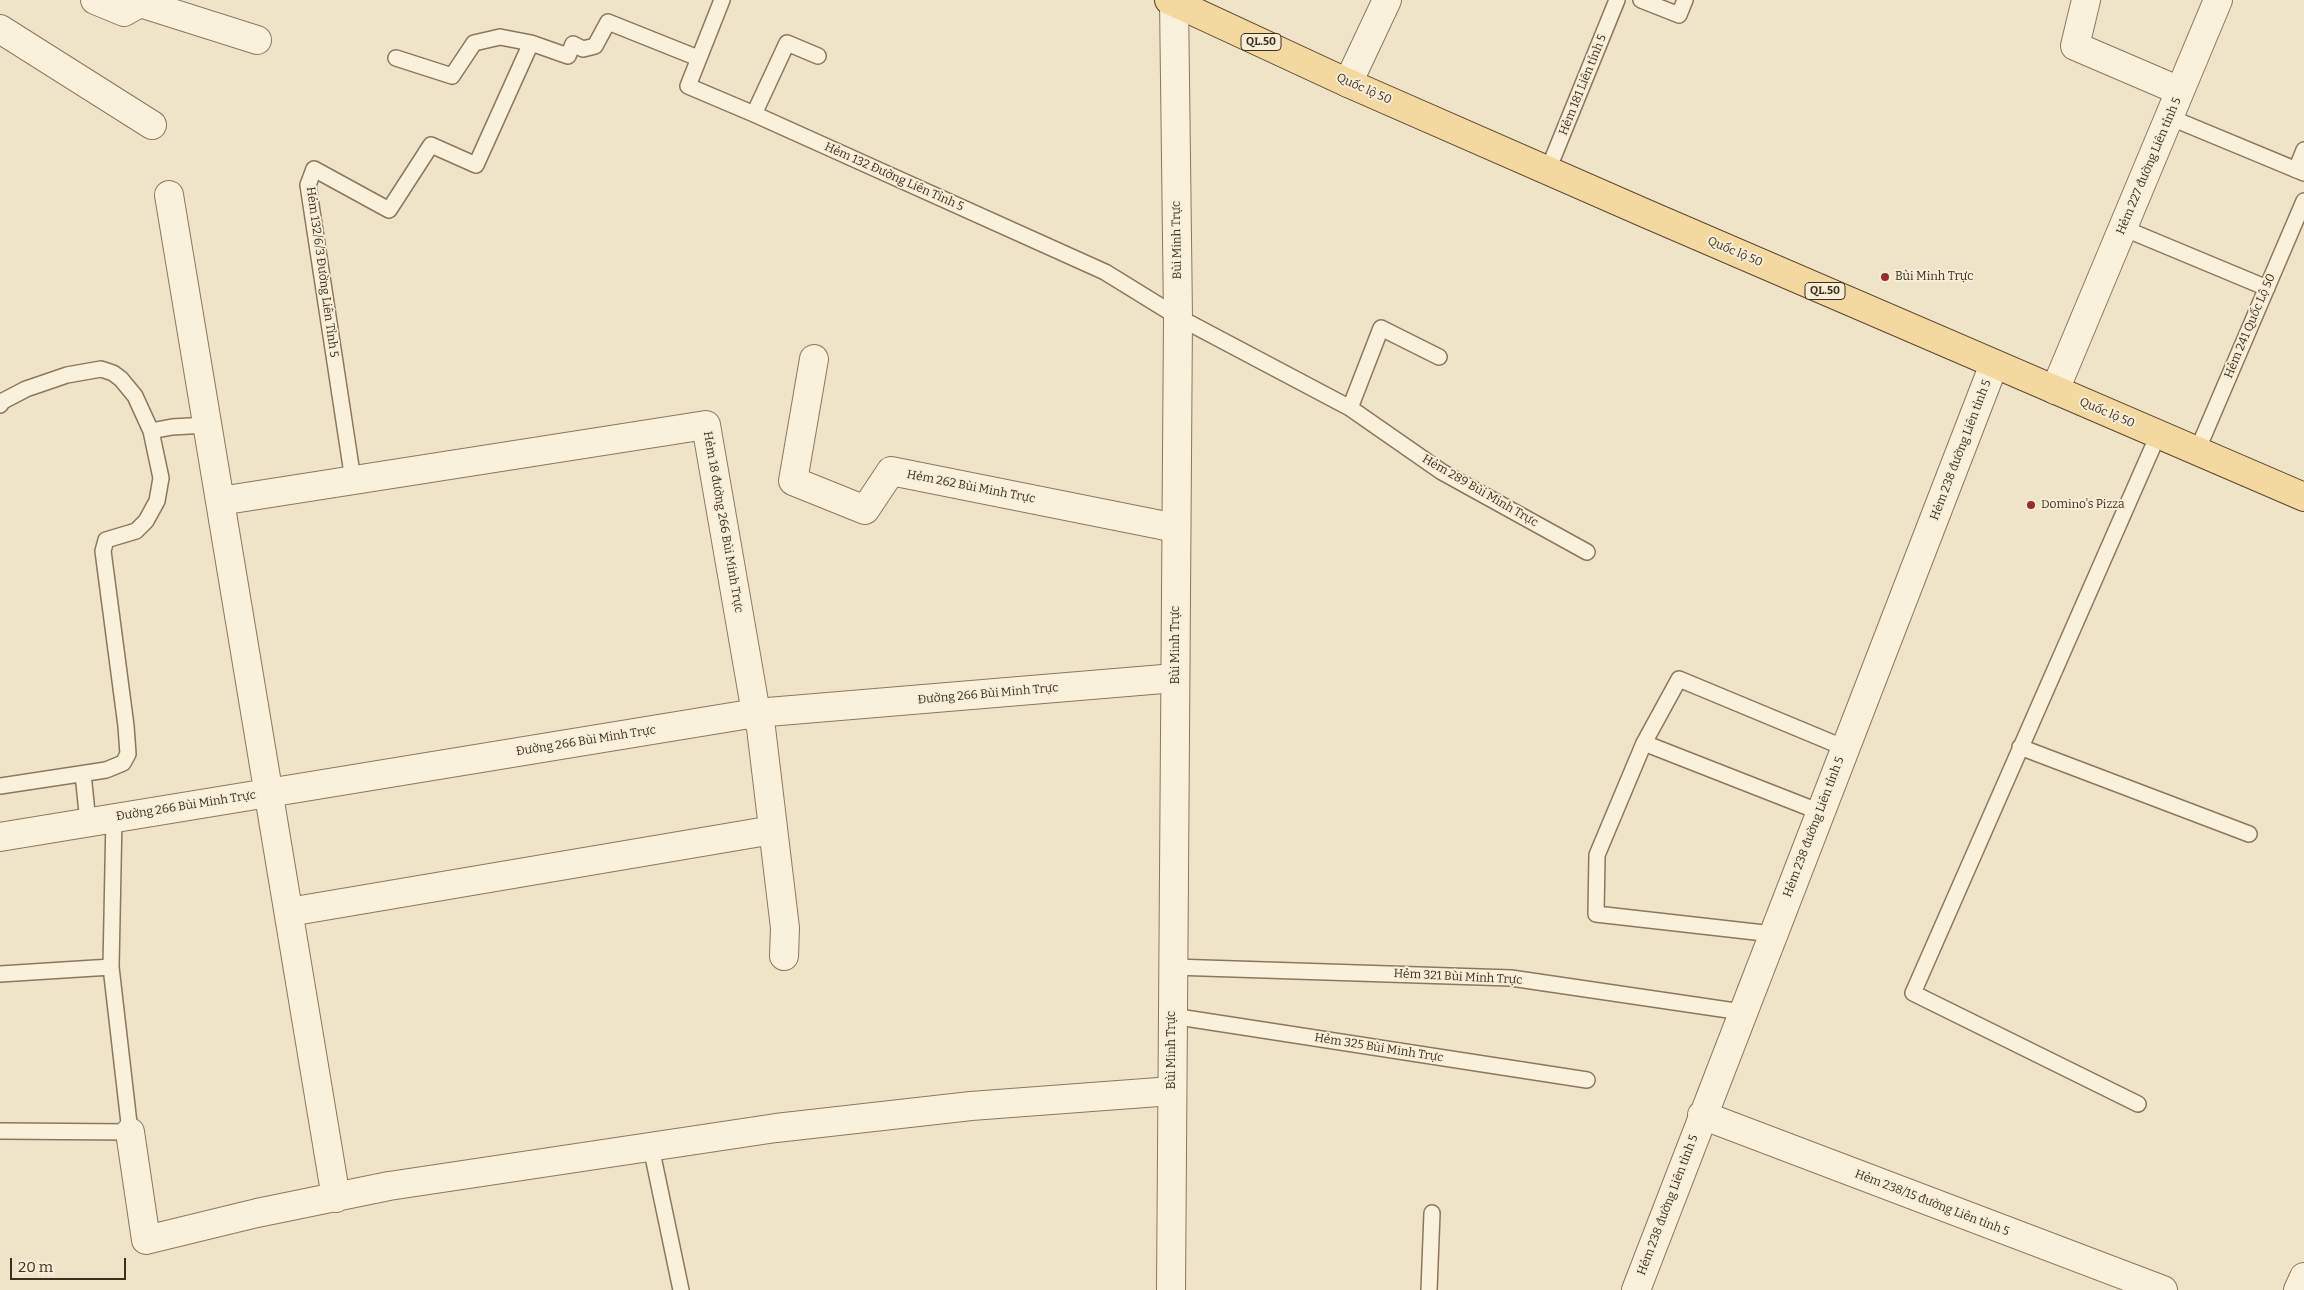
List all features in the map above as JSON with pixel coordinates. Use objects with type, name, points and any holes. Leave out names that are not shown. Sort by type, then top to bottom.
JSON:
[{"type":"main road","name":"Quốc lộ 50","points":[[1172,1],[1348,82],[1548,170],[2304,497]]},
{"type":"street","points":[[95,0],[124,12],[140,3],[257,40]]},
{"type":"street","points":[[1348,82],[1387,0]]},
{"type":"street","name":"Hẻm 227 đường Liên tỉnh 5","points":[[2055,390],[2180,91],[2075,46],[2086,0]]},
{"type":"street","points":[[2180,91],[2218,0]]},
{"type":"street","name":"Bùi Minh Trực","points":[[1170,1290],[1178,317],[1172,1]]},
{"type":"street","points":[[0,29],[152,125]]},
{"type":"street","points":[[169,195],[336,1198]]},
{"type":"street","name":"Hẻm 262 Bùi Minh Trực","points":[[814,359],[793,481],[865,510],[891,471],[1176,528]]},
{"type":"street","name":"Hẻm 238 đường Liên tỉnh 5","points":[[1636,1290],[1994,364]]},
{"type":"street","name":"Hẻm 18 đường 266 Bùi Minh Trực","points":[[220,501],[706,425],[756,713],[761,728],[785,928],[784,956]]},
{"type":"street","name":"Đường 266 Bùi Minh Trực","points":[[0,837],[756,713],[1175,678]]},
{"type":"street","points":[[288,912],[773,830]]},
{"type":"street","points":[[130,1132],[146,1240],[257,1213],[389,1186],[776,1128],[971,1106],[1172,1091]]},
{"type":"street","name":"Hẻm 238/15 đường Liên tỉnh 5","points":[[1702,1116],[2163,1290]]},
{"type":"street","points":[[2298,1290],[2304,1277]]},
{"type":"lane","name":"Hẻm 132 Đường Liên Tỉnh 5","points":[[722,0],[688,86],[1105,272],[1178,317]]},
{"type":"lane","name":"Hẻm 181 Liên tỉnh 5","points":[[1548,170],[1617,0]]},
{"type":"lane","points":[[1641,0],[1679,15],[1685,0]]},
{"type":"lane","points":[[396,58],[452,76],[474,43],[500,37],[531,44],[568,56],[573,44],[583,49],[595,46],[608,22],[698,58]]},
{"type":"lane","points":[[754,114],[787,43],[818,56]]},
{"type":"lane","name":"Hẻm 132/6/3 Đường Liên Tỉnh 5","points":[[353,480],[308,185],[314,169],[389,210],[431,145],[476,165],[531,44]]},
{"type":"lane","points":[[2169,117],[2300,172],[2304,150]]},
{"type":"lane","name":"Hẻm 241 Quốc Lộ 50","points":[[2197,451],[2304,201]]},
{"type":"lane","points":[[2123,228],[2267,288]]},
{"type":"lane","name":"Hẻm 289 Bùi Minh Trực","points":[[1178,317],[1350,408],[1442,472],[1587,552]]},
{"type":"lane","points":[[1350,408],[1381,328],[1439,357]]},
{"type":"lane","points":[[0,405],[3,401],[26,389],[67,375],[101,369],[121,379],[135,396],[151,431],[161,478],[157,501],[146,521],[136,531],[106,540],[103,551],[128,754],[123,763],[106,770],[0,786]]},
{"type":"lane","points":[[151,431],[172,426],[207,425]]},
{"type":"lane","points":[[2138,1104],[1913,993],[2158,435]]},
{"type":"lane","points":[[1773,934],[1596,914],[1597,855],[1644,743],[1679,679],[1845,748]]},
{"type":"lane","points":[[1644,743],[1820,812]]},
{"type":"lane","points":[[2020,747],[2249,834]]},
{"type":"lane","points":[[0,1132],[130,1132],[112,967],[101,820],[83,774]]},
{"type":"lane","points":[[0,974],[112,967]]},
{"type":"lane","name":"Hẻm 321 Bùi Minh Trực","points":[[1173,968],[1511,978],[1742,1012]]},
{"type":"lane","name":"Hẻm 325 Bùi Minh Trực","points":[[1172,1016],[1587,1080]]},
{"type":"lane","points":[[651,1147],[681,1290]]},
{"type":"lane","points":[[1429,1290],[1432,1213]]},
{"type":"place","name":"Bùi Minh Trực","points":[[1885,277]]},
{"type":"place","name":"Domino's Pizza","points":[[2031,505]]}]
